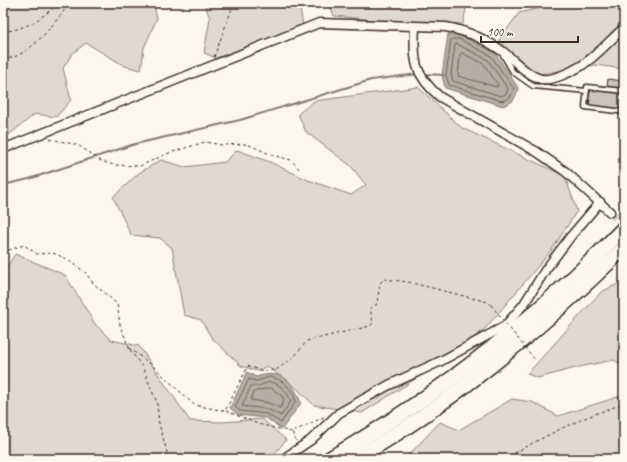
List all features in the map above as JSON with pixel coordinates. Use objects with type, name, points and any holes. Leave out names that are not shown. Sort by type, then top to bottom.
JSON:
[{"type":"highway","points":[[329,459],[446,382],[511,332],[559,291],[624,228]]},
{"type":"highway","points":[[355,459],[404,429],[516,345],[595,277],[624,248]]},
{"type":"street","points":[[3,149],[319,23],[458,29],[500,50],[526,71],[538,78],[544,79],[563,74],[581,66],[624,28]]},
{"type":"street","points":[[415,27],[414,59],[418,72],[427,86],[440,97],[537,152],[566,172],[610,212]]},
{"type":"street","points":[[283,459],[311,440],[340,413],[505,326],[524,304],[546,269],[571,236],[600,202]]},
{"type":"lane","points":[[500,50],[513,72],[533,86],[587,91]]},
{"type":"lane","points":[[624,91],[588,87],[585,107],[624,112]]},
{"type":"path","points":[[3,31],[17,29],[28,25],[42,17],[58,3]]},
{"type":"path","points":[[3,59],[9,59],[34,46],[70,3]]},
{"type":"path","points":[[210,67],[234,3]]},
{"type":"path","points":[[41,134],[45,138],[78,145],[101,161],[114,165],[140,166],[169,153],[205,142],[212,142],[222,145],[247,144],[254,146],[272,155],[291,160],[300,170]]},
{"type":"path","points":[[3,252],[24,245],[37,254],[53,253],[65,258],[85,272],[93,283],[117,304],[120,325],[129,348],[143,368],[158,403],[159,424],[169,459]]},
{"type":"path","points":[[225,411],[247,367],[266,371],[276,370],[294,357],[307,341],[367,328],[373,323],[370,308],[376,304],[380,283],[384,279],[445,290],[488,302],[536,361]]},
{"type":"path","points":[[129,348],[153,366],[194,405],[225,411],[258,424],[292,432],[329,415],[340,413]]},
{"type":"path","points":[[504,459],[526,446],[584,418],[624,404]]},
{"type":"path","points":[[292,432],[296,441]]},
{"type":"shaded area","points":[[3,3],[153,3],[157,18],[144,48],[141,70],[125,66],[86,43],[72,54],[63,68],[71,100],[56,117],[35,114],[5,138],[3,137]]},
{"type":"shaded area","points":[[204,3],[299,3],[303,26],[216,58],[204,53],[210,18]]},
{"type":"shaded area","points":[[329,3],[467,3],[463,24],[405,23],[334,16]]},
{"type":"shaded area","points":[[561,3],[624,3],[624,69],[595,65],[539,74],[520,63],[499,40],[519,13]]},
{"type":"shaded area","points":[[418,87],[462,128],[565,176],[577,211],[551,251],[484,330],[428,371],[362,413],[314,405],[295,387],[267,366],[257,371],[241,366],[211,337],[201,320],[184,315],[172,248],[160,238],[131,235],[113,197],[139,173],[161,160],[185,167],[225,162],[237,150],[270,162],[308,180],[351,195],[366,185],[351,166],[306,132],[298,114],[314,101]]},
{"type":"shaded area","points":[[15,254],[65,275],[95,324],[111,340],[139,346],[190,421],[223,422],[262,419],[286,440],[270,459],[3,459],[3,274]]},
{"type":"shaded area","points":[[624,281],[624,366],[614,360],[579,367],[538,378],[527,374],[601,292]]},
{"type":"shaded area","points":[[624,395],[624,459],[405,459],[440,422],[459,430],[512,399],[532,402],[558,416]]},
{"type":"water","points":[[448,34],[460,35],[495,53],[519,89],[513,101],[503,106],[445,88],[442,75]]},
{"type":"water","points":[[247,372],[256,377],[272,374],[279,375],[289,382],[294,388],[301,403],[282,429],[266,418],[238,415],[230,408]]},
{"type":"building","points":[[608,79],[622,81],[621,89],[607,87]]},
{"type":"building","points":[[591,89],[621,93],[621,97],[623,97],[620,109],[589,105],[590,100],[588,100]]},
{"type":"waterway","points":[[3,185],[29,179],[135,144],[240,120],[371,80],[418,74]]},
{"type":"waterway","points":[[423,74],[444,75]]},
{"type":"tunnel","points":[[610,212],[624,226]]}]
